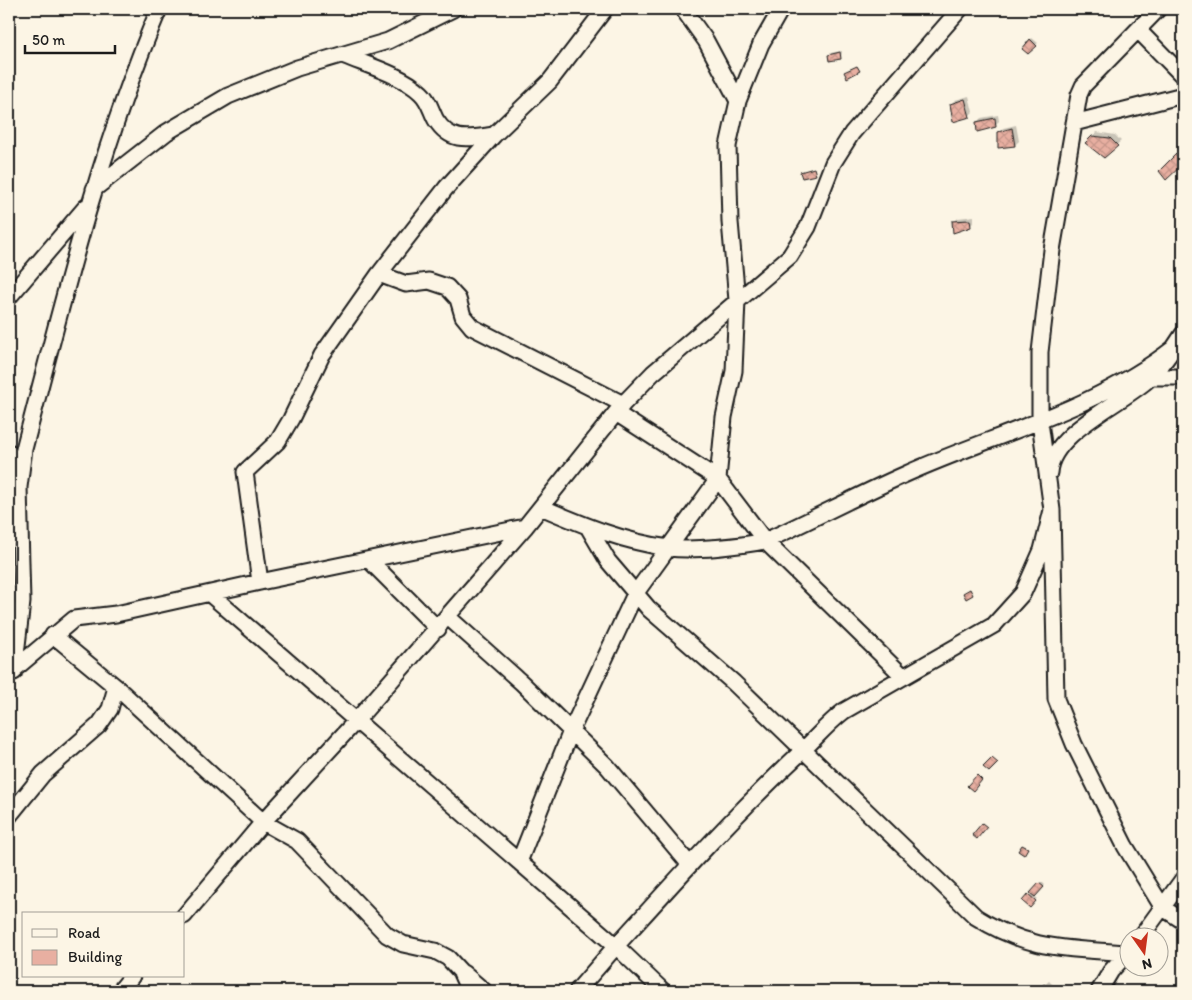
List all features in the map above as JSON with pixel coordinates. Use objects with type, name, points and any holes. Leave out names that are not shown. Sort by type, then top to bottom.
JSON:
[{"type":"street","points":[[94,189],[167,132],[228,96],[297,68],[345,56],[388,41],[453,9]]},
{"type":"street","points":[[260,582],[245,472],[278,440],[291,419],[322,355],[379,274],[446,188],[494,135],[550,80],[605,9]]},
{"type":"street","points":[[683,9],[706,41],[738,101]]},
{"type":"street","points":[[519,862],[571,731],[635,594],[670,548],[718,478],[724,417],[734,371],[737,300],[730,222],[728,146],[738,101],[761,44],[781,9]]},
{"type":"street","points":[[185,915],[264,822],[443,623],[526,527],[620,408],[653,373],[790,256],[808,227],[833,163],[852,133],[946,16],[960,9]]},
{"type":"street","points":[[1158,9],[1139,31],[1083,86],[1079,95],[1052,250],[1040,352],[1040,422],[1052,510],[1056,699],[1070,737],[1124,846],[1163,908],[1183,921]]},
{"type":"street","points":[[11,673],[22,602],[20,476],[24,449],[89,204],[108,144],[155,13]]},
{"type":"street","points":[[1139,31],[1183,76]]},
{"type":"street","points":[[345,56],[404,82],[421,93],[437,121],[452,137],[463,139],[494,135]]},
{"type":"street","points":[[1074,123],[1183,95]]},
{"type":"street","points":[[9,297],[89,204]]},
{"type":"street","points":[[379,274],[406,284],[429,281],[447,287],[458,300],[463,316],[472,327],[620,408],[718,478],[764,541],[903,676]]},
{"type":"street","points":[[1049,479],[1050,466],[1060,446],[1082,427],[1151,377],[1183,334]]},
{"type":"street","points":[[541,507],[611,535],[670,548],[741,546],[764,541],[906,474],[1040,422],[1132,377],[1151,366],[1174,348]]},
{"type":"street","points":[[1151,377],[1183,377]]},
{"type":"street","points":[[9,452],[20,476]]},
{"type":"street","points":[[577,991],[690,865],[759,792],[804,749],[823,727],[844,711],[994,625],[1023,593],[1042,550],[1052,510]]},
{"type":"street","points":[[11,673],[53,635],[74,619],[116,614],[526,527]]},
{"type":"street","points":[[588,527],[608,561],[635,594],[804,749],[983,922],[1015,938],[1039,946],[1067,950],[1120,952]]},
{"type":"street","points":[[369,560],[443,623],[522,683],[607,766],[690,865]]},
{"type":"street","points":[[210,594],[355,722],[616,946],[663,991]]},
{"type":"street","points":[[53,635],[116,687],[264,822],[297,842],[387,935],[403,944],[435,951],[448,958],[484,991]]},
{"type":"street","points":[[9,816],[43,774],[99,725],[110,709],[116,687]]},
{"type":"street","points":[[1148,928],[1183,879]]},
{"type":"street","points":[[1099,991],[1111,971],[1120,961]]},
{"type":"street","points":[[460,971],[469,991]]},
{"type":"street","points":[[120,991],[130,978]]},
{"type":"building","points":[[1030,39],[1037,46],[1028,54],[1022,49]]},
{"type":"building","points":[[840,52],[841,59],[829,61],[828,55]]},
{"type":"building","points":[[857,66],[860,71],[847,78],[844,72]]},
{"type":"building","points":[[965,99],[970,117],[953,122],[950,104]]},
{"type":"building","points":[[995,118],[996,127],[977,132],[976,122]]},
{"type":"building","points":[[1012,128],[1015,146],[998,148],[998,132]]},
{"type":"building","points":[[1092,136],[1110,138],[1118,146],[1104,158],[1085,143]]},
{"type":"building","points":[[1176,154],[1182,165],[1166,180],[1159,171]]},
{"type":"building","points":[[814,168],[816,175],[802,178],[800,172]]},
{"type":"building","points":[[970,220],[971,227],[953,233],[952,221]]},
{"type":"building","points":[[970,589],[973,595],[966,599],[963,593]]},
{"type":"building","points":[[992,758],[998,763],[989,772],[983,767]]},
{"type":"building","points":[[977,775],[982,780],[973,791],[967,786]]},
{"type":"building","points":[[982,823],[987,827],[977,839],[972,835]]},
{"type":"building","points":[[1022,845],[1028,848],[1024,855],[1018,851]]},
{"type":"building","points":[[1039,883],[1044,887],[1035,897],[1030,893]]},
{"type":"building","points":[[1028,894],[1036,901],[1030,908],[1022,901]]},
{"type":"building","points":[[1044,984],[1052,991],[1037,991]]}]
